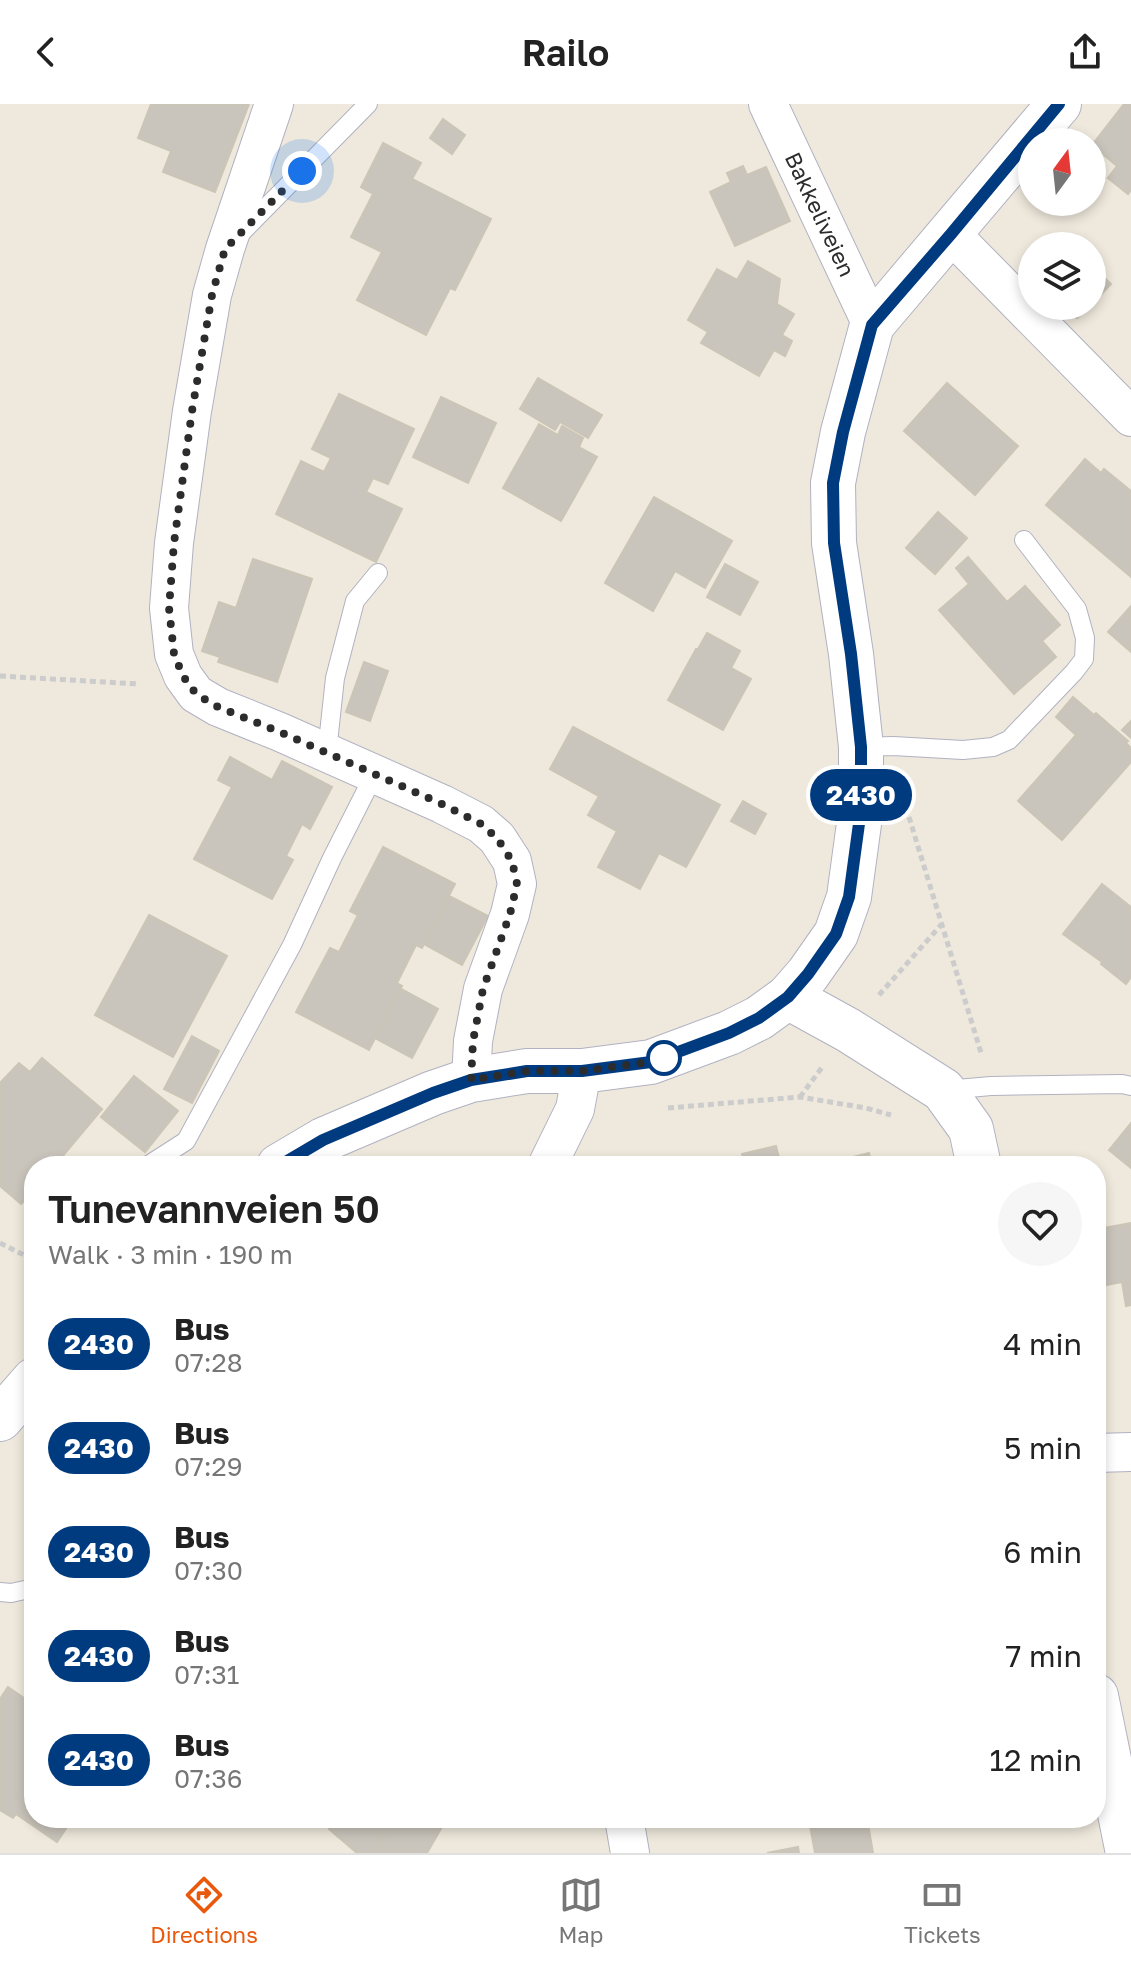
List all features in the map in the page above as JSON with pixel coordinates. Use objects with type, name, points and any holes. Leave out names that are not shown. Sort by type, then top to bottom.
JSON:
[{"type":"street","points":[[274,104],[212,295],[174,543],[169,608],[174,654],[183,676],[196,694],[218,707],[375,773],[481,824],[497,838],[512,861],[517,884],[510,914],[483,989],[473,1041],[471,1080]]},
{"type":"street","name":"Bakkeliveien","points":[[768,104],[872,325]]},
{"type":"street","points":[[296,1156],[323,1140],[471,1080],[527,1071],[582,1071],[651,1062],[729,1033],[759,1018],[788,997],[808,974],[836,934],[849,897],[861,809],[877,746],[851,654],[834,543],[833,483],[843,432],[872,325],[1059,104]]},
{"type":"street","points":[[951,234],[1131,417]]},
{"type":"street","points":[[788,997],[848,1030],[943,1090],[971,1129],[977,1156]]},
{"type":"street","points":[[552,1156],[575,1109],[582,1071]]},
{"type":"street","points":[[0,1419],[24,1391]]},
{"type":"street","points":[[1106,1453],[1131,1452]]},
{"type":"street","points":[[1106,1745],[1128,1853]]},
{"type":"street","points":[[626,1828],[630,1853]]},
{"type":"lane","points":[[225,249],[368,104]]},
{"type":"lane","points":[[877,746],[963,750],[993,747],[1009,740],[1084,659],[1085,638],[1077,609],[1024,540]]},
{"type":"lane","points":[[327,752],[335,678],[355,601],[378,573]]},
{"type":"lane","points":[[163,1156],[186,1141],[292,945],[375,773]]},
{"type":"lane","points":[[943,1090],[1128,1082]]},
{"type":"lane","points":[[0,1592],[24,1590]]},
{"type":"path","points":[[0,676],[156,684],[183,676]]},
{"type":"path","points":[[877,746],[900,788],[991,1086]]},
{"type":"path","points":[[666,1109],[800,1097],[866,1108],[893,1116]]},
{"type":"path","points":[[0,1243],[24,1255]]},
{"type":"building","points":[[151,104],[249,104],[215,192],[163,172],[171,151],[138,138]]},
{"type":"building","points":[[1124,104],[1131,104],[1131,190],[1128,194],[1108,178],[1117,166],[1106,157],[1105,128]]},
{"type":"building","points":[[443,119],[465,135],[452,154],[430,138]]},
{"type":"building","points":[[383,143],[421,163],[412,179],[491,219],[455,290],[450,288],[426,335],[357,300],[382,252],[351,237],[373,194],[361,187]]},
{"type":"building","points":[[743,166],[747,175],[766,167],[790,221],[735,246],[710,192],[731,182],[727,173]]},
{"type":"building","points":[[748,261],[780,279],[777,304],[794,314],[782,335],[792,341],[785,356],[774,350],[759,376],[701,343],[708,332],[688,320],[717,269],[737,280]]},
{"type":"building","points":[[538,378],[602,415],[588,438],[560,422],[555,430],[520,409]]},
{"type":"building","points":[[947,383],[1018,446],[975,495],[904,431]]},
{"type":"building","points":[[339,394],[414,429],[388,484],[373,478],[366,492],[402,509],[376,562],[276,514],[301,461],[324,472],[331,458],[312,449]]},
{"type":"building","points":[[441,397],[496,423],[468,483],[413,457]]},
{"type":"building","points":[[539,424],[558,435],[562,426],[583,438],[579,447],[597,457],[561,521],[503,488]]},
{"type":"building","points":[[1085,459],[1101,473],[1104,469],[1131,491],[1131,577],[1046,505]]},
{"type":"building","points":[[654,497],[732,541],[705,588],[675,571],[653,611],[605,583]]},
{"type":"building","points":[[938,512],[967,538],[935,574],[906,548]]},
{"type":"building","points":[[968,557],[1007,602],[1025,586],[1060,625],[1042,641],[1056,657],[1014,694],[939,610],[969,584],[956,568]]},
{"type":"building","points":[[253,559],[312,579],[277,682],[218,662],[220,657],[202,651],[219,602],[236,608]]},
{"type":"building","points":[[725,564],[758,582],[740,615],[707,597]]},
{"type":"building","points":[[1131,606],[1131,652],[1108,632]]},
{"type":"building","points":[[707,633],[740,651],[731,668],[751,679],[723,730],[668,700]]},
{"type":"building","points":[[364,662],[388,671],[370,721],[346,712]]},
{"type":"building","points":[[1073,697],[1128,741],[1131,762],[1062,840],[1018,801],[1076,735],[1056,717]]},
{"type":"building","points":[[1131,721],[1131,738],[1122,730]]},
{"type":"building","points":[[573,727],[720,805],[686,867],[659,853],[640,889],[598,867],[617,831],[588,815],[599,796],[550,769]]},
{"type":"building","points":[[230,757],[272,780],[282,761],[332,787],[310,829],[302,824],[286,856],[293,860],[272,899],[194,859],[232,787],[218,780]]},
{"type":"building","points":[[743,801],[766,814],[755,834],[731,821]]},
{"type":"building","points":[[383,847],[455,884],[422,948],[416,945],[397,983],[402,986],[369,1050],[296,1012],[330,948],[339,952],[358,915],[350,911]]},
{"type":"building","points":[[1102,884],[1131,907],[1131,977],[1126,984],[1063,934]]},
{"type":"building","points":[[449,896],[488,916],[462,965],[424,944]]},
{"type":"building","points":[[149,915],[227,956],[173,1057],[95,1015]]},
{"type":"building","points":[[401,989],[438,1009],[412,1058],[375,1038]]},
{"type":"building","points":[[192,1036],[219,1051],[192,1103],[164,1089]]},
{"type":"building","points":[[42,1058],[102,1109],[63,1156],[24,1156],[24,1201],[21,1204],[0,1186],[0,1083],[19,1063],[30,1072]]},
{"type":"building","points":[[134,1076],[178,1111],[145,1152],[101,1117]]},
{"type":"building","points":[[1131,1123],[1131,1168],[1109,1150]]},
{"type":"building","points":[[776,1146],[778,1156],[742,1156]]},
{"type":"building","points":[[1131,1223],[1131,1305],[1126,1306],[1122,1282],[1106,1285],[1106,1228]]},
{"type":"building","points":[[8,1687],[24,1698],[24,1819],[16,1814],[13,1818],[0,1810],[0,1699]]},
{"type":"building","points":[[36,1828],[66,1828],[57,1842]]},
{"type":"building","points":[[388,1828],[373,1853],[357,1853],[329,1829]]},
{"type":"building","points":[[388,1828],[441,1828],[427,1853],[373,1853]]},
{"type":"building","points":[[810,1828],[869,1828],[873,1853],[815,1853]]},
{"type":"building","points":[[798,1847],[799,1853],[767,1853]]},
{"type":"bus line","name":"2430","points":[[296,1156],[323,1140],[471,1080],[527,1071],[582,1071],[651,1062],[729,1033],[759,1018],[788,997],[808,974],[836,934],[849,897],[861,809],[861,747],[834,543],[833,483],[843,432],[872,325],[1059,104]]},
{"type":"route","points":[[302,171],[225,249],[212,295],[174,543],[169,608],[174,654],[183,676],[196,694],[218,707],[442,804],[481,824],[497,838],[512,861],[517,884],[510,914],[483,989],[473,1041],[471,1080],[527,1071],[582,1071],[664,1058]]}]
